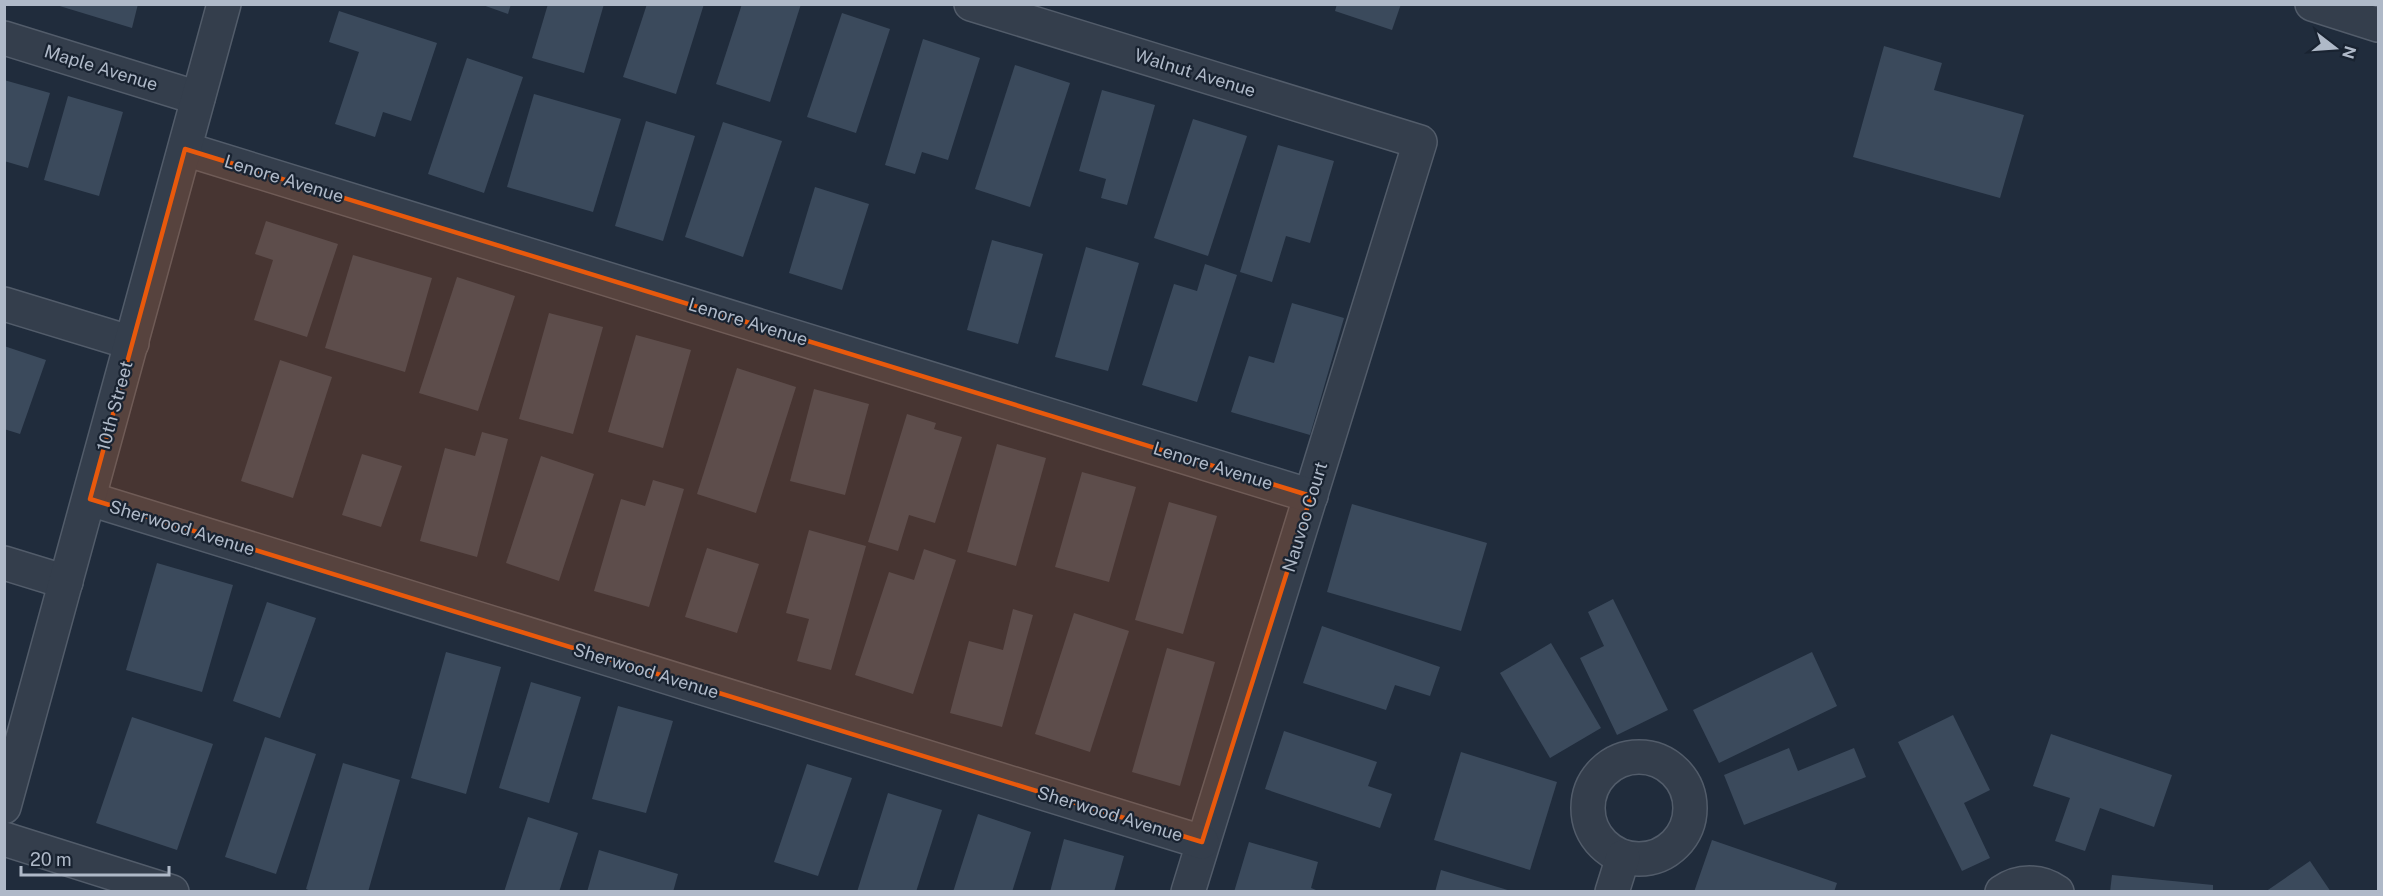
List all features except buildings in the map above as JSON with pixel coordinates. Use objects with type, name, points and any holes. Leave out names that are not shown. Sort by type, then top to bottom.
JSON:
[{"type":"street","name":"10th Street","points":[[4,807],[224,4]]},
{"type":"street","name":"Walnut Avenue","points":[[971,4],[1420,142]]},
{"type":"street","points":[[2312,4],[2379,25]]},
{"type":"street","name":"Maple Avenue","points":[[4,38],[198,98]]},
{"type":"street","name":"Nauvoo Court","points":[[1188,891],[1420,142]]},
{"type":"street","name":"Lenore Avenue","points":[[185,149],[1311,496]]},
{"type":"street","points":[[4,304],[132,343]]},
{"type":"street","name":"Sherwood Avenue","points":[[90,499],[1202,842]]},
{"type":"street","points":[[4,563],[66,582]]},
{"type":"street","points":[[4,839],[172,891]]},
{"type":"street","points":[[1612,891],[1623,857]]},
{"type":"street","points":[[2002,891],[2018,884],[2034,882],[2057,891]]},
{"type":"highlighted area","points":[[185,149],[1311,496],[1202,842],[90,499]]}]
